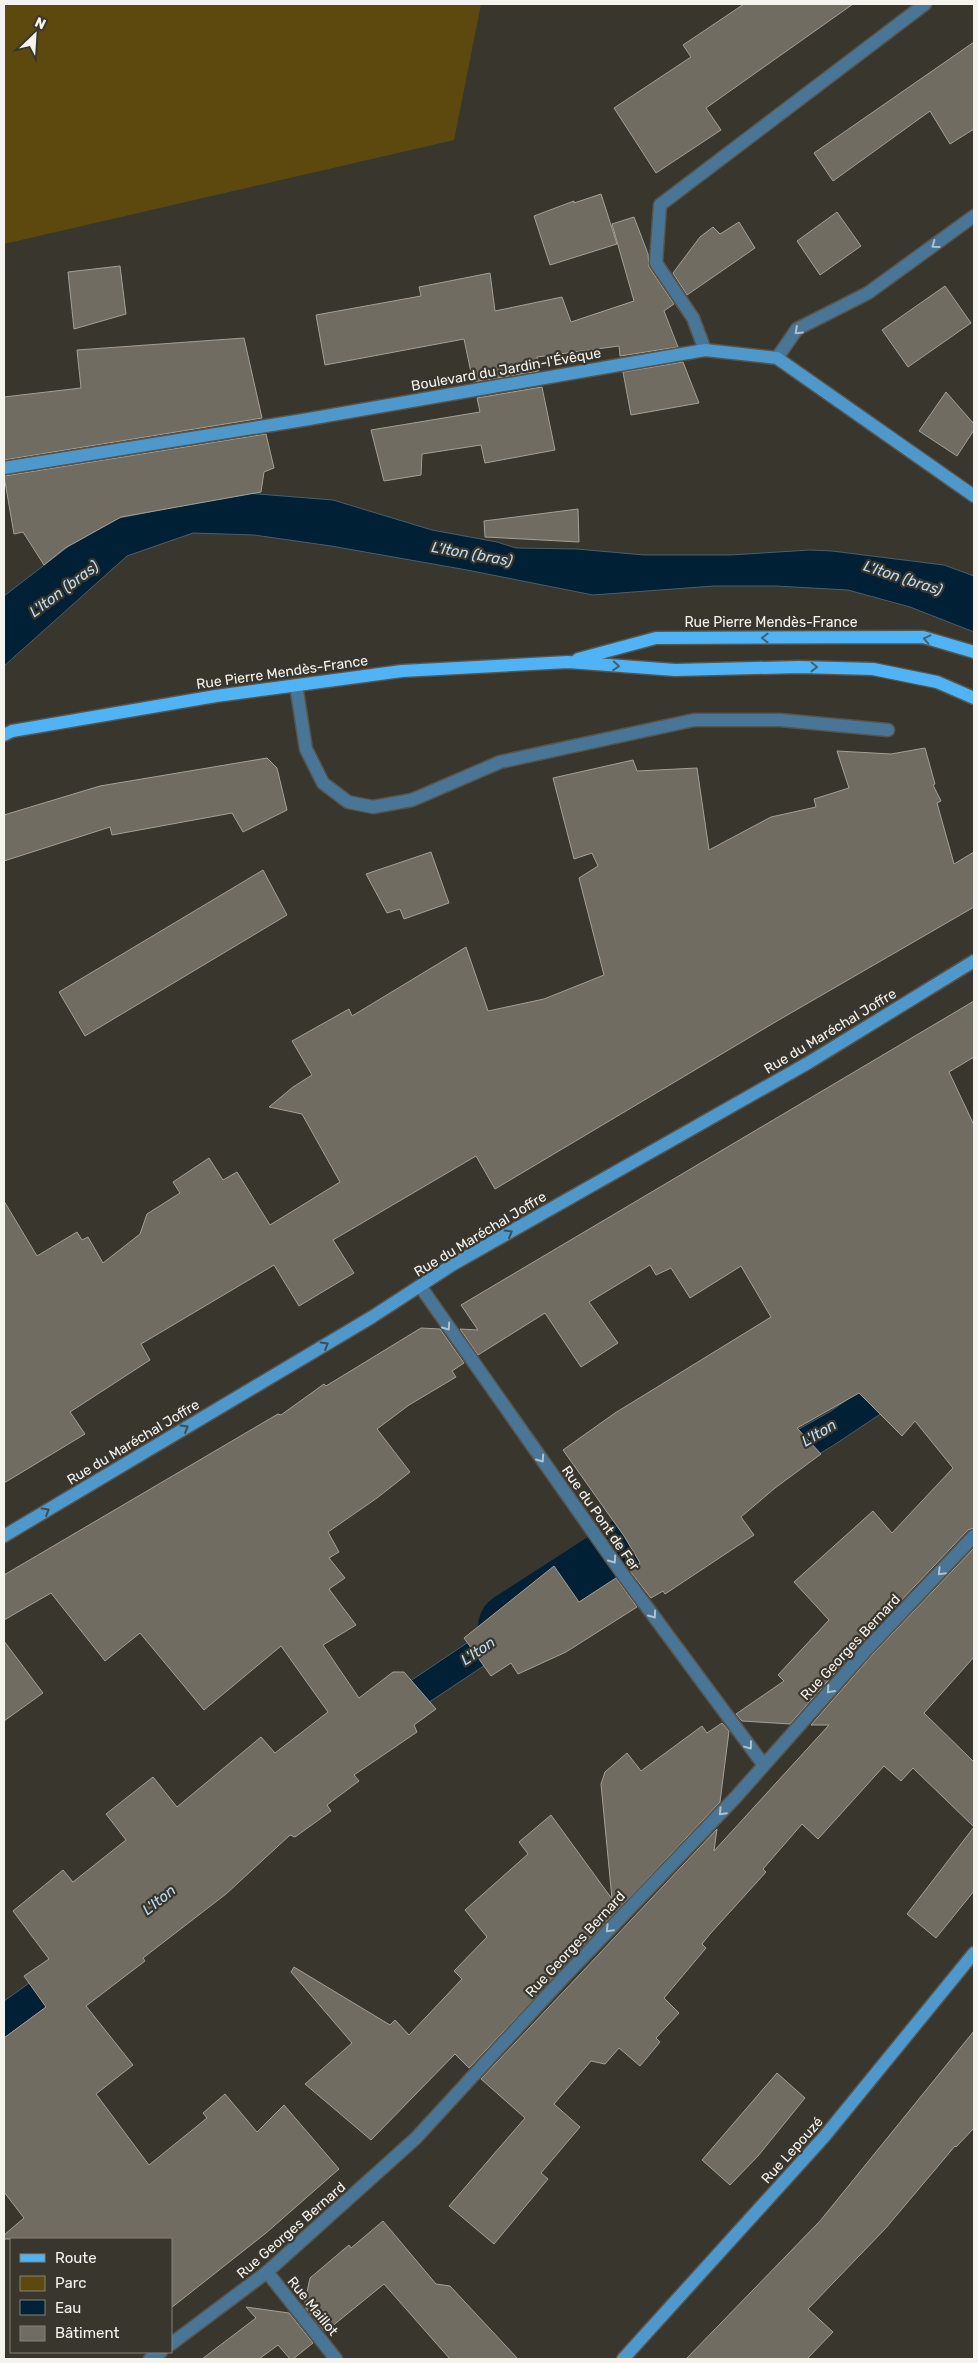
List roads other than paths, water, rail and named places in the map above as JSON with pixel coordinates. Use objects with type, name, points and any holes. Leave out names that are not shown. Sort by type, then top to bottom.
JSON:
[{"type":"main road","name":"Boulevard du Jardin-l'Évêque","points":[[4,468],[303,420],[705,350],[777,358],[974,496]]},
{"type":"main road","name":"Rue Pierre Mendès-France","points":[[568,662],[656,638],[923,637],[974,652]]},
{"type":"main road","name":"Rue Pierre Mendès-France","points":[[4,735],[12,731],[207,698],[402,671],[568,662],[675,670],[799,667],[872,669],[937,682],[974,698]]},
{"type":"main road","name":"Rue du Maréchal Joffre","points":[[4,1536],[363,1323],[452,1265],[808,1063],[974,961]]},
{"type":"main road","name":"Rue Lepouzé","points":[[622,2359],[824,2137],[974,1953]]},
{"type":"street","points":[[705,350],[693,318],[656,263],[660,205],[925,4]]},
{"type":"street","points":[[777,358],[798,329],[868,293],[974,216]]},
{"type":"street","points":[[296,685],[306,749],[323,783],[348,802],[373,807],[412,800],[500,762],[694,720],[780,720],[888,730]]},
{"type":"street","name":"Rue du Pont de Fer","points":[[420,1286],[624,1576],[763,1764]]},
{"type":"street","name":"Rue Georges Bernard","points":[[172,2343],[267,2272],[416,2138],[564,1977],[735,1798],[763,1764],[867,1649],[974,1536]]},
{"type":"street","name":"Rue Maillot","points":[[267,2272],[336,2359]]},
{"type":"water","name":"L'Iton (bras)","points":[[246,493],[333,500],[432,530],[497,542],[516,548],[577,549],[644,555],[730,555],[810,550],[944,565],[974,576],[974,632],[910,607],[848,590],[776,586],[714,586],[593,595],[331,546],[254,535],[193,533],[127,556],[4,666],[4,596],[69,546],[119,518]]},
{"type":"water","points":[[974,1315],[974,1365],[885,1411],[834,1445],[641,1561],[624,1536],[694,1488],[831,1411],[879,1377],[945,1320]]},
{"type":"water","points":[[586,1563],[602,1587],[389,1729],[71,1989],[4,2038],[4,2001],[42,1974],[388,1696]]},
{"type":"waterway","name":"L'Iton","points":[[513,1627],[713,1498]]}]
